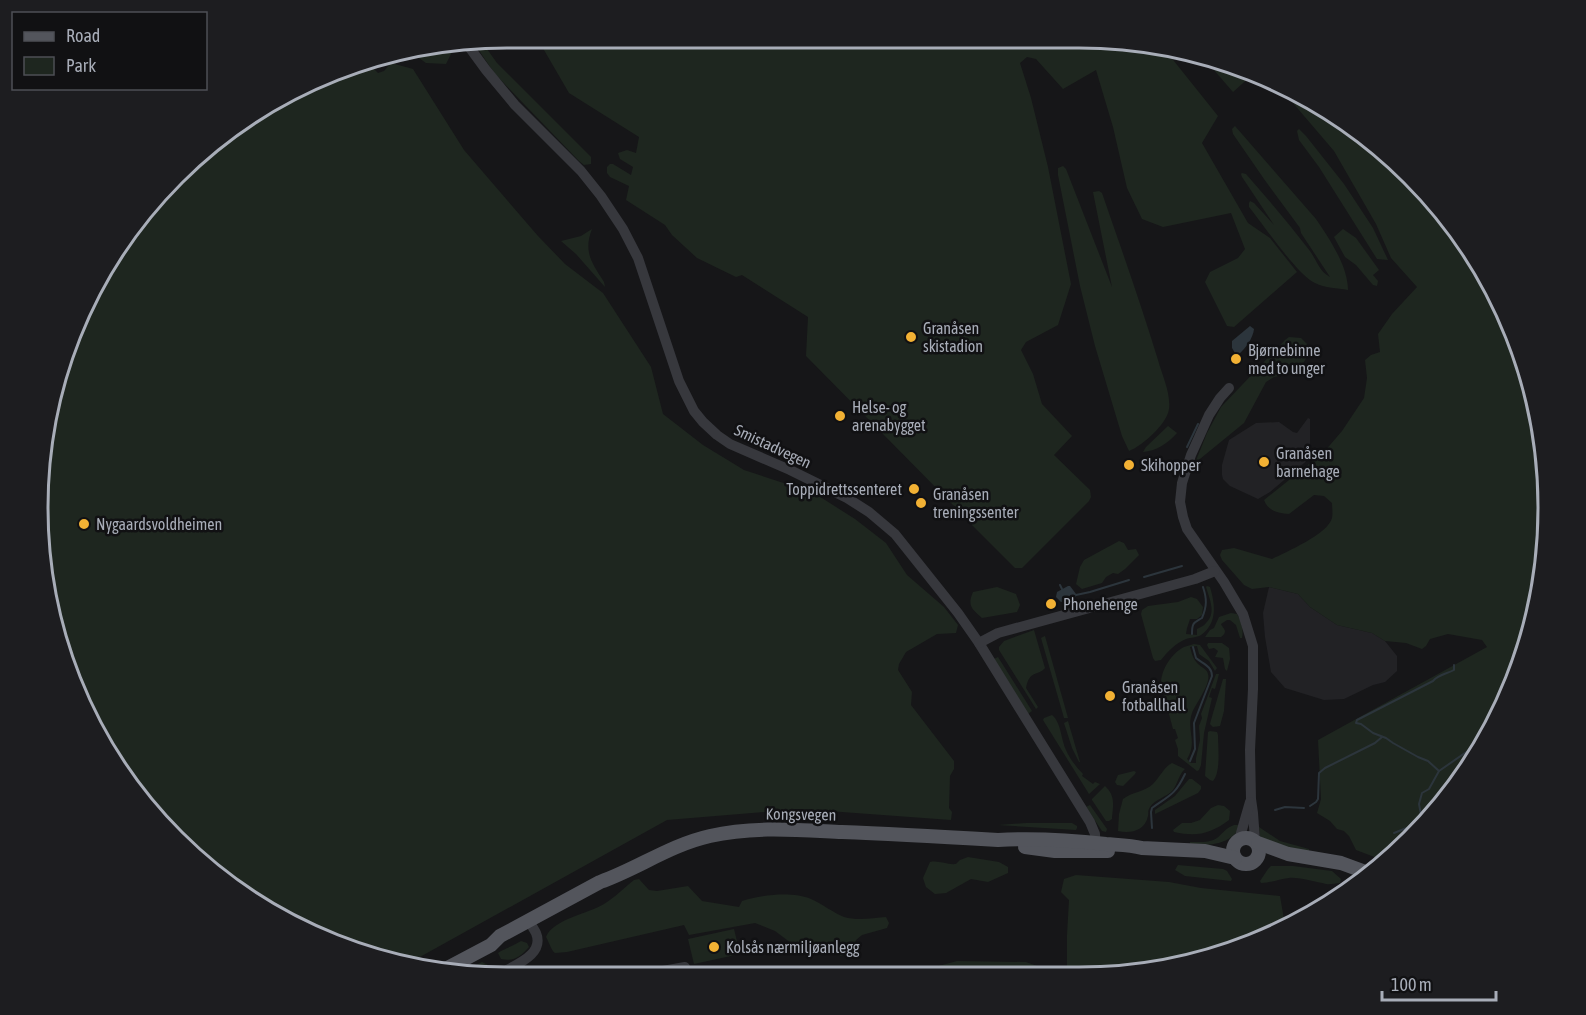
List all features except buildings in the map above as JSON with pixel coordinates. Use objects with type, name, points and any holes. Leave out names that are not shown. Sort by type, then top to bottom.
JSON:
[{"type":"main road","name":"Kongsvegen","points":[[456,964],[491,945],[500,936],[531,924],[600,882],[686,843],[708,836],[734,832],[789,829],[998,840],[1018,839],[1097,847],[1134,846],[1205,850],[1235,858],[1246,864],[1257,859],[1288,854]]},
{"type":"main road","name":"Kongsvegen","points":[[1205,850],[1247,837],[1288,854],[1341,863],[1360,870]]},
{"type":"main road","points":[[1235,858],[1233,850],[1237,841]]},
{"type":"main road","points":[[1256,842],[1260,852],[1257,859]]},
{"type":"street","name":"Smistadvegen","points":[[471,50],[501,88],[590,183],[623,229],[638,258],[679,381],[694,411],[717,435],[730,444],[821,484],[869,512],[895,534],[979,643],[1090,822],[1097,847]]},
{"type":"street","points":[[1229,388],[1213,407],[1203,428],[1185,469],[1180,491],[1187,529],[1243,614],[1253,646],[1250,750],[1251,799],[1256,842]]},
{"type":"street","points":[[979,643],[998,633],[1195,579],[1215,571]]},
{"type":"street","points":[[1237,841],[1251,799]]},
{"type":"street","points":[[511,967],[534,952],[537,945],[537,934],[531,924]]},
{"type":"shaded area","points":[[1250,326],[1254,329],[1251,339],[1239,354],[1235,353],[1232,341]]},
{"type":"shaded area","name":"Granåsen barnehage","points":[[1308,418],[1310,419],[1310,458],[1270,492],[1258,499],[1230,486],[1223,479],[1222,465],[1229,440],[1256,423],[1279,422],[1297,433]]},
{"type":"shaded area","points":[[1068,586],[1076,597],[1061,602],[1056,597],[1057,592]]},
{"type":"shaded area","points":[[1269,587],[1298,594],[1310,607],[1337,625],[1372,633],[1385,641],[1397,656],[1397,671],[1385,682],[1373,685],[1344,699],[1324,700],[1285,688],[1271,672],[1265,637],[1263,613]]},
{"type":"green space","points":[[543,48],[1078,48],[1138,52],[1171,58],[1218,116],[1202,143],[1248,223],[1270,238],[1297,272],[1234,327],[1227,326],[1205,282],[1210,272],[1238,258],[1245,249],[1231,213],[1163,227],[1142,219],[1127,188],[1113,127],[1096,70],[1063,89],[1036,59],[1027,57],[1020,63],[1048,167],[1071,284],[1058,325],[1026,342],[1021,350],[1033,374],[1042,404],[1072,436],[1054,455],[1090,490],[1091,497],[1022,568],[1015,568],[972,525],[973,517],[953,505],[806,356],[808,317],[742,275],[736,277],[697,258],[672,235],[665,225],[626,200],[629,186],[610,177],[607,167],[613,164],[631,175],[633,167],[620,159],[618,153],[627,150],[636,153],[639,137],[569,93]]},
{"type":"green space","points":[[478,49],[487,49],[497,63],[591,157],[591,164],[584,165],[579,161],[495,74]]},
{"type":"green space","points":[[452,52],[446,64],[426,63],[418,57]]},
{"type":"green space","points":[[392,63],[413,69],[464,150],[565,264],[603,293],[651,367],[663,414],[703,445],[744,470],[814,493],[855,519],[886,543],[907,575],[944,607],[958,625],[956,633],[937,634],[906,652],[898,670],[912,692],[911,705],[954,761],[954,769],[950,776],[951,820],[801,809],[667,820],[418,958],[360,943],[304,920],[252,890],[228,872],[183,832],[143,787],[125,763],[95,711],[72,655],[64,626],[57,597],[49,538],[49,477],[52,448],[72,360],[95,304],[125,252],[162,205],[205,162],[228,143],[252,125],[304,95],[360,72],[373,68],[378,73],[384,71]]},
{"type":"green space","points":[[1212,68],[1246,80],[1233,92]]},
{"type":"green space","points":[[1290,100],[1334,125],[1381,162],[1424,205],[1461,252],[1491,304],[1514,360],[1529,418],[1537,477],[1537,538],[1534,567],[1522,626],[1503,683],[1491,711],[1461,763],[1424,810],[1376,857],[1356,850],[1344,831],[1337,829],[1330,821],[1317,813],[1321,799],[1318,740],[1487,647],[1482,640],[1448,634],[1430,639],[1422,649],[1406,643],[1385,641],[1372,633],[1337,625],[1310,607],[1298,594],[1269,587],[1252,589],[1244,585],[1220,555],[1222,550],[1234,548],[1272,559],[1306,542],[1329,524],[1332,518],[1332,503],[1324,496],[1314,495],[1289,514],[1274,511],[1264,500],[1324,452],[1342,431],[1364,398],[1367,378],[1365,360],[1380,352],[1378,334],[1392,314],[1417,287],[1391,258],[1376,224],[1334,151]]},
{"type":"green space","points":[[1235,126],[1316,219],[1341,262],[1348,290],[1323,286],[1308,279],[1249,207],[1250,201],[1254,203],[1274,225],[1242,177],[1242,173],[1246,174],[1271,202],[1310,251],[1321,269],[1330,277],[1300,228],[1233,134],[1232,129]]},
{"type":"green space","points":[[1299,129],[1344,184],[1373,228],[1388,260],[1377,259],[1319,167],[1299,140],[1297,131]]},
{"type":"green space","points":[[1063,166],[1112,287],[1093,192],[1102,193],[1167,390],[1169,409],[1164,421],[1147,439],[1129,451],[1122,436],[1095,346],[1080,286],[1058,175],[1058,168]]},
{"type":"green space","points":[[592,229],[588,244],[590,257],[605,287],[576,254],[561,241],[581,236]]},
{"type":"green space","points":[[1343,229],[1356,238],[1379,270],[1373,275],[1378,281],[1377,286],[1373,285],[1356,265],[1345,257],[1334,237]]},
{"type":"green space","points":[[1289,337],[1301,338],[1307,344],[1308,355],[1301,367],[1293,373],[1274,377],[1266,382],[1244,423],[1195,463],[1221,407]]},
{"type":"green space","points":[[1168,426],[1177,433],[1161,446],[1143,452],[1146,447]]},
{"type":"green space","points":[[1119,541],[1124,543],[1128,550],[1136,549],[1139,555],[1125,569],[1118,574],[1113,573],[1106,577],[1102,583],[1082,589],[1076,584],[1084,560]]},
{"type":"green space","points":[[1207,586],[1210,587],[1214,606],[1210,625],[1201,635],[1182,641],[1161,660],[1155,661],[1141,614],[1142,610],[1148,606],[1178,602],[1191,597],[1197,599],[1203,607],[1202,615],[1197,619],[1190,619],[1186,634],[1197,635],[1197,629],[1205,624],[1211,615]]},
{"type":"green space","points":[[997,587],[1016,594],[1020,605],[1017,612],[982,618],[972,607],[970,601],[973,592]]},
{"type":"green space","points":[[1231,613],[1237,614],[1240,619],[1242,638],[1240,638],[1236,625],[1230,620],[1221,624],[1225,632],[1221,637],[1205,637],[1214,628],[1219,617]]},
{"type":"green space","points":[[1034,630],[1045,668],[1030,678],[1026,688],[1038,707],[1036,709],[999,650],[1004,641]]},
{"type":"green space","points":[[1045,636],[1068,718],[1064,718],[1041,638]]},
{"type":"green space","points":[[1208,643],[1222,643],[1229,648],[1230,659],[1227,671],[1223,658],[1215,657],[1218,651],[1214,648],[1209,649]]},
{"type":"green space","points":[[1200,645],[1217,668],[1215,671],[1209,661],[1199,654],[1197,646],[1190,647],[1195,660],[1208,674],[1205,688],[1192,713],[1190,725],[1192,747],[1187,759],[1191,763],[1196,763],[1201,714],[1216,674],[1219,674],[1215,689],[1212,688],[1209,697],[1212,698],[1204,733],[1201,765],[1197,771],[1178,756],[1175,740],[1178,738],[1173,729],[1161,684],[1165,667],[1171,657],[1184,647]]},
{"type":"green space","points":[[998,657],[1032,711],[1028,714],[994,659]]},
{"type":"green space","points":[[1223,679],[1226,679],[1224,711],[1220,726],[1213,727],[1210,724]]},
{"type":"green space","points":[[1052,715],[1059,726],[1064,746],[1073,763],[1083,774],[1082,776],[1093,784],[1095,782],[1100,784],[1089,794],[1043,720]]},
{"type":"green space","points":[[1068,721],[1080,762],[1072,748],[1064,723]]},
{"type":"green space","points":[[1208,732],[1217,732],[1218,735],[1218,766],[1213,781],[1205,776]]},
{"type":"green space","points":[[1172,763],[1185,769],[1173,790],[1152,804],[1144,825],[1140,828],[1132,832],[1118,831],[1123,799],[1149,787]]},
{"type":"green space","points":[[1134,771],[1135,774],[1123,786],[1117,785],[1115,782],[1118,775]]},
{"type":"green space","points":[[1189,779],[1201,786],[1198,793],[1155,814],[1155,810],[1175,796]]},
{"type":"green space","points":[[1105,786],[1113,801],[1112,819],[1109,821],[1106,821],[1092,800]]},
{"type":"green space","points":[[1090,805],[1107,829],[1106,832],[1102,831],[1086,807]]},
{"type":"green space","points":[[1218,805],[1230,811],[1229,820],[1222,825],[1203,833],[1174,832],[1173,830],[1182,823],[1200,820],[1211,808]]},
{"type":"green space","points":[[1072,823],[1077,828],[1076,830],[998,825]]},
{"type":"green space","points":[[1234,825],[1241,825],[1232,837],[1220,843],[1190,846],[1190,842],[1214,840]]},
{"type":"green space","points":[[1259,827],[1280,841],[1309,849],[1309,851],[1298,851],[1263,840]]},
{"type":"green space","points":[[968,857],[999,862],[1008,867],[1008,873],[988,882],[971,879],[946,893],[935,894],[926,887],[923,878],[930,862],[956,864]]},
{"type":"green space","points":[[1178,865],[1223,869],[1232,879],[1231,881],[1185,876],[1175,870]]},
{"type":"green space","points":[[1271,866],[1332,871],[1341,879],[1340,883],[1329,884],[1293,878],[1261,883],[1260,881]]},
{"type":"green space","points":[[1076,875],[1169,882],[1201,888],[1280,896],[1284,919],[1226,943],[1168,958],[1109,966],[1067,967],[1069,900],[1061,892],[1064,879]]},
{"type":"green space","points":[[639,879],[649,890],[657,891],[688,886],[702,901],[739,907],[742,901],[758,897],[795,895],[815,901],[844,917],[860,919],[886,917],[889,923],[887,928],[862,935],[856,940],[852,952],[841,956],[815,943],[795,946],[775,931],[755,923],[689,935],[684,925],[567,952],[554,952],[546,937],[550,931],[563,921],[604,904],[634,880]]},
{"type":"green space","name":"Kolsås nærmiljøanlegg","points":[[734,929],[740,954],[694,964],[688,939]]},
{"type":"green space","points":[[521,941],[527,943],[529,947],[523,953],[517,958],[501,959],[498,953]]},
{"type":"green space","points":[[957,961],[1026,962],[1040,967],[935,967]]},
{"type":"green space","points":[[482,962],[488,965],[488,966],[475,966]]},
{"type":"waterway","points":[[1187,447],[1198,424]]},
{"type":"waterway","points":[[1144,577],[1182,566]]},
{"type":"waterway","points":[[1076,595],[1129,580]]},
{"type":"waterway","points":[[1060,585],[1062,589]]},
{"type":"waterway","points":[[1192,634],[1193,625],[1202,618],[1205,610],[1206,599],[1203,587]]},
{"type":"waterway","points":[[1190,761],[1195,749],[1194,723],[1212,676],[1209,667],[1196,658],[1193,647]]},
{"type":"waterway","points":[[1439,771],[1428,761],[1356,723],[1357,720],[1433,681],[1440,675],[1454,670],[1454,665]]},
{"type":"waterway","points":[[1310,806],[1318,799],[1319,773],[1382,737]]},
{"type":"waterway","points":[[1421,813],[1419,804],[1422,793],[1429,789],[1439,771],[1468,751]]},
{"type":"waterway","points":[[1152,828],[1152,808],[1175,791],[1185,774]]},
{"type":"waterway","points":[[1275,810],[1285,807],[1304,808]]},
{"type":"waterway","points":[[1394,833],[1407,828]]},
{"type":"place","name":"Granåsen skistadion","points":[[911,337]]},
{"type":"place","name":"Bjørnebinne med to unger","points":[[1236,359]]},
{"type":"place","name":"Helse- og arenabygget","points":[[840,416]]},
{"type":"place","name":"Granåsen barnehage","points":[[1264,462]]},
{"type":"place","name":"Skihopper","points":[[1129,465]]},
{"type":"place","name":"Toppidrettssenteret","points":[[914,489]]},
{"type":"place","name":"Granåsen treningssenter","points":[[921,503]]},
{"type":"place","name":"Nygaardsvoldheimen","points":[[84,524]]},
{"type":"place","name":"Phonehenge","points":[[1051,604]]},
{"type":"place","name":"Granåsen fotballhall","points":[[1110,696]]},
{"type":"place","name":"Kolsås nærmiljøanlegg","points":[[714,947]]}]
